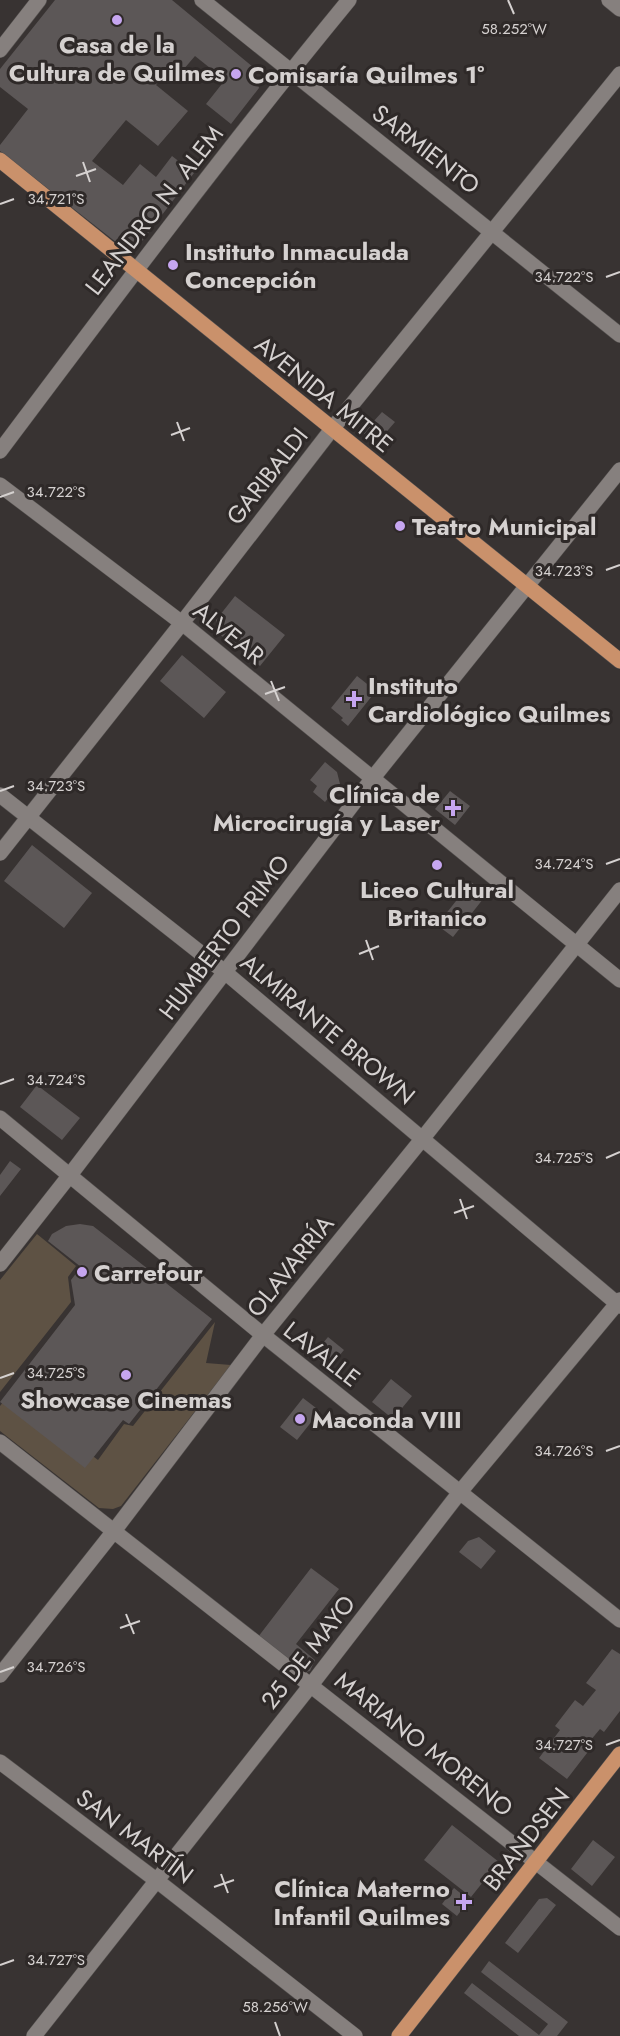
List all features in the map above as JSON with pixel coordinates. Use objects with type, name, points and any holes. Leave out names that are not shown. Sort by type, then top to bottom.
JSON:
[{"type":"main road","name":"AVENIDA MITRE","points":[[0,160],[620,661]]},
{"type":"main road","name":"BRANDSEN","points":[[399,2036],[620,1754]]},
{"type":"street","points":[[0,50],[39,0]]},
{"type":"street","name":"SARMIENTO","points":[[202,0],[620,335]]},
{"type":"street","name":"LEANDRO N. ALEM","points":[[0,451],[136,270],[290,71],[349,0]]},
{"type":"street","points":[[609,0],[620,9]]},
{"type":"street","name":"GARIBALDI","points":[[0,853],[332,429],[620,74]]},
{"type":"street","name":"HUMBERTO PRIMO","points":[[0,1264],[226,973],[372,779],[620,470]]},
{"type":"street","name":"ALVEAR","points":[[0,485],[182,623],[620,980]]},
{"type":"street","name":"ALMIRANTE BROWN","points":[[0,795],[226,973],[619,1303]]},
{"type":"street","name":"OLAVARRÍA","points":[[0,1675],[114,1531],[263,1335],[620,890]]},
{"type":"street","name":"LAVALLE","points":[[0,1118],[263,1335],[620,1620]]},
{"type":"street","name":"25 DE MAYO","points":[[34,2036],[312,1685],[460,1492],[619,1303]]},
{"type":"street","name":"MARIANO MORENO","points":[[0,1442],[620,1928]]},
{"type":"street","name":"SAN MARTÍN","points":[[0,1762],[156,1880],[355,2036]]},
{"type":"shaded area","points":[[37,1234],[76,1266],[68,1277],[71,1302],[0,1392],[0,1280]]},
{"type":"shaded area","points":[[215,1322],[206,1363],[231,1365],[121,1506],[113,1509],[99,1508],[0,1431],[0,1406],[10,1393],[98,1460],[124,1424],[133,1426]]},
{"type":"building","points":[[55,0],[172,0],[253,67],[259,88],[231,124],[206,104],[225,80],[195,56],[183,70],[175,63],[156,85],[188,111],[158,146],[126,120],[92,161],[123,185],[140,164],[156,177],[172,156],[194,173],[133,251],[126,250],[0,151],[0,145],[28,109],[0,87],[0,69]]},
{"type":"building","points":[[382,412],[395,422],[376,444],[363,433]]},
{"type":"building","points":[[235,596],[285,635],[260,666],[218,633],[216,620]]},
{"type":"building","points":[[182,655],[226,692],[204,718],[160,681]]},
{"type":"building","name":"Instituto Cardiológico Quilmes","points":[[357,676],[376,691],[348,726],[341,720],[343,718],[331,708]]},
{"type":"building","points":[[325,762],[337,772],[340,784],[325,802],[313,792],[317,786],[310,780]]},
{"type":"building","name":"Clínica de Microcirugía y Laser","points":[[450,791],[470,806],[455,825],[435,809]]},
{"type":"building","points":[[32,845],[92,893],[64,928],[4,881]]},
{"type":"building","points":[[471,882],[487,894],[453,937],[437,925]]},
{"type":"building","points":[[37,1085],[80,1118],[62,1140],[20,1107]]},
{"type":"building","points":[[10,1161],[21,1169],[0,1196],[0,1175]]},
{"type":"building","points":[[80,1224],[93,1226],[212,1319],[129,1424],[123,1420],[85,1468],[0,1402],[75,1305],[71,1280],[81,1267],[48,1241],[52,1234],[66,1226]]},
{"type":"building","points":[[328,1337],[344,1350],[329,1368],[313,1355]]},
{"type":"building","points":[[391,1379],[412,1396],[393,1419],[372,1402]]},
{"type":"building","name":"Maconda VIII","points":[[303,1398],[320,1411],[297,1440],[280,1427]]},
{"type":"building","points":[[479,1537],[496,1551],[481,1569],[459,1552],[468,1541]]},
{"type":"building","points":[[311,1568],[339,1589],[296,1644],[315,1660],[310,1671],[302,1673],[258,1637]]},
{"type":"building","points":[[612,1649],[620,1654],[620,1711],[604,1732],[600,1729],[590,1741],[594,1744],[567,1779],[539,1758],[560,1730],[555,1726],[575,1700],[583,1706],[596,1690],[586,1683]]},
{"type":"building","points":[[452,1825],[499,1862],[471,1897],[424,1860]]},
{"type":"building","points":[[593,1840],[615,1857],[592,1886],[571,1869]]},
{"type":"building","points":[[454,1888],[469,1900],[457,1916],[442,1904]]},
{"type":"building","points":[[547,1898],[556,1905],[518,1953],[505,1943],[539,1899]]},
{"type":"building","points":[[489,1961],[568,2022],[557,2036],[519,2036],[464,1993],[472,1983],[539,2035],[548,2024],[481,1972]]},
{"type":"place","name":"Casa de la Cultura de Quilmes","points":[[117,20]]},
{"type":"place","name":"Comisaría Quilmes 1°","points":[[236,74]]},
{"type":"place","name":"Instituto Inmaculada Concepción","points":[[173,265]]},
{"type":"place","name":"Teatro Municipal","points":[[400,526]]},
{"type":"place","name":"Instituto Cardiológico Quilmes","points":[[354,699]]},
{"type":"place","name":"Clínica de Microcirugía y Laser","points":[[453,808]]},
{"type":"place","name":"Liceo Cultural Britanico","points":[[437,865]]},
{"type":"place","name":"Carrefour","points":[[82,1272]]},
{"type":"place","name":"Showcase Cinemas","points":[[126,1375]]},
{"type":"place","name":"Maconda VIII","points":[[300,1419]]},
{"type":"place","name":"Clínica Materno Infantil Quilmes","points":[[464,1902]]}]
